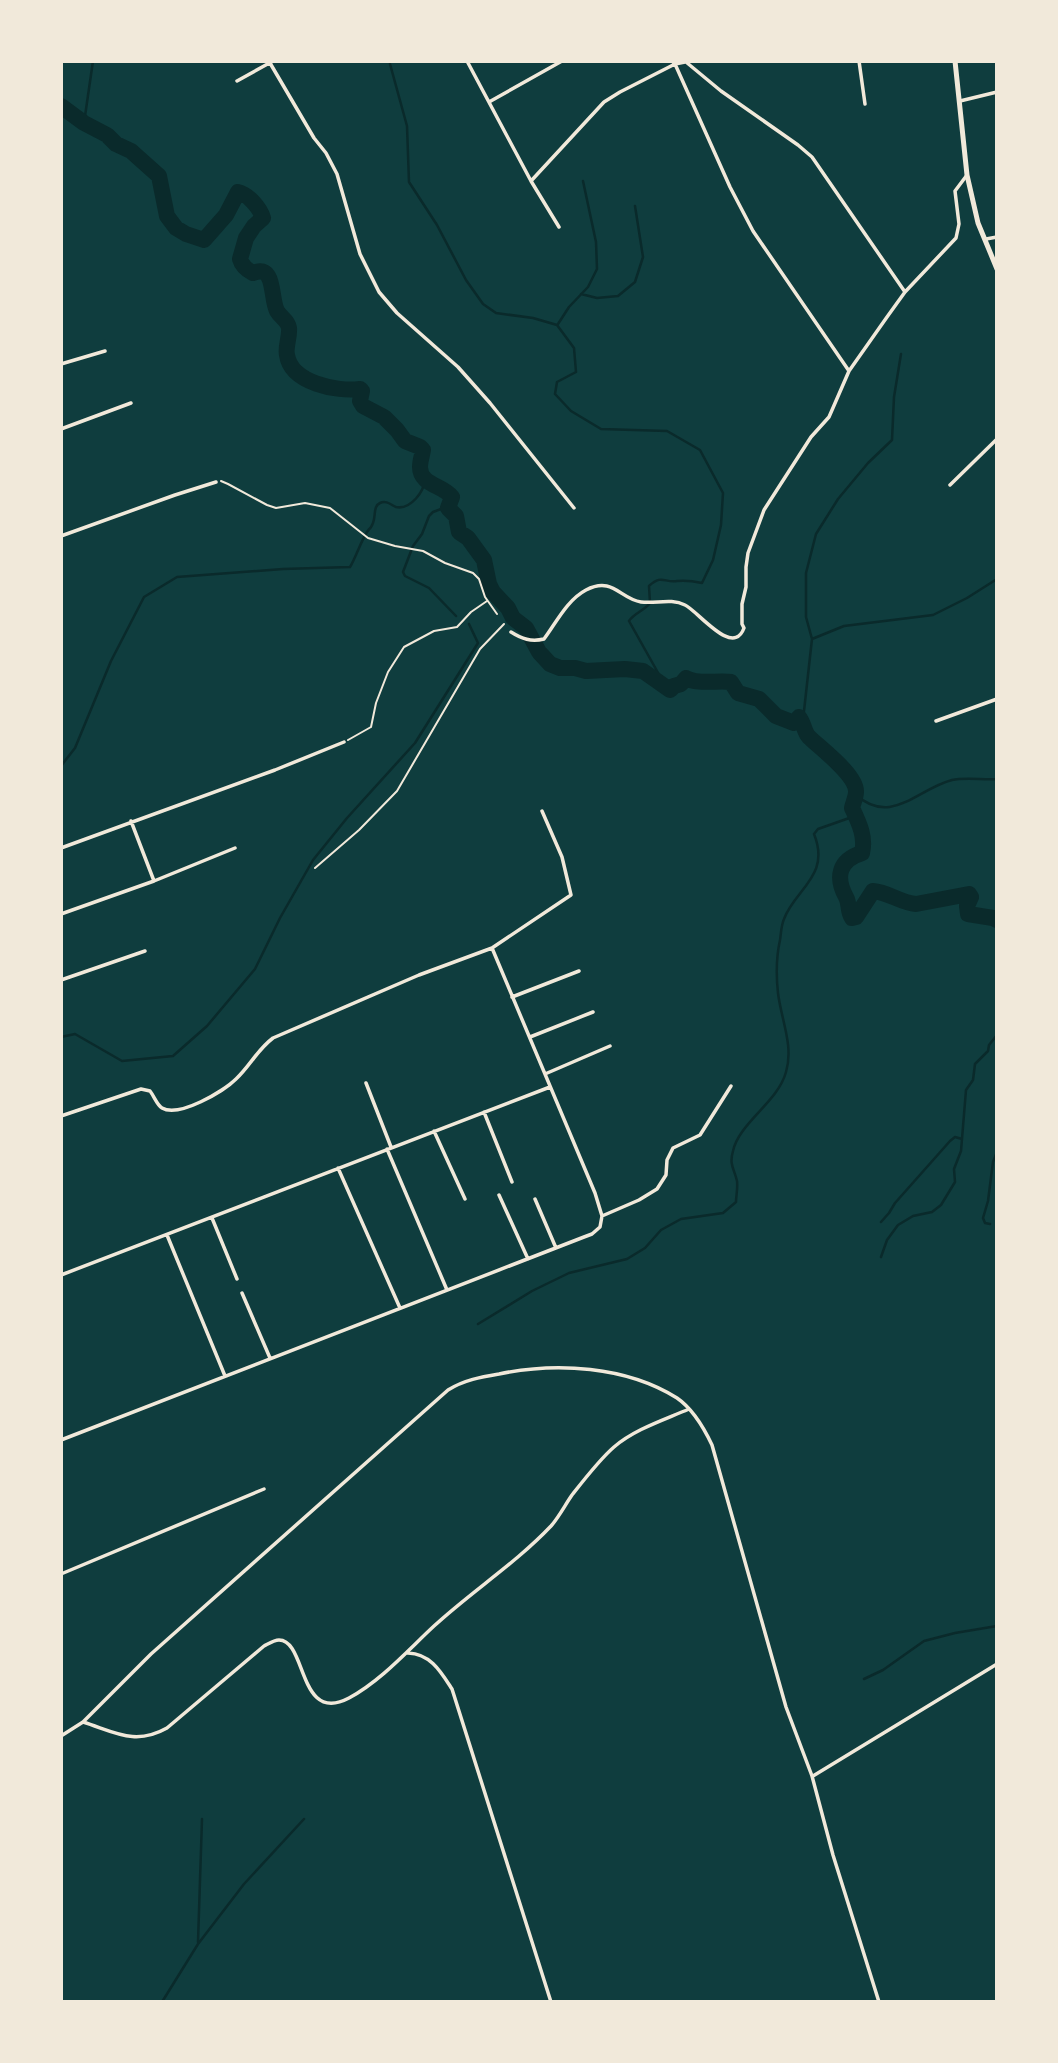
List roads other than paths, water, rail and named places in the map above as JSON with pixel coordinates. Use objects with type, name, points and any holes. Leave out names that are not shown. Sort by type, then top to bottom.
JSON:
[{"type":"main road","points":[[954,61],[967,175],[978,223],[997,269]]},
{"type":"street","points":[[467,61],[531,181],[559,227]]},
{"type":"street","points":[[489,102],[562,61]]},
{"type":"street","points":[[859,61],[864,104]]},
{"type":"street","points":[[237,81],[271,62],[337,174],[360,254],[379,292],[397,313],[458,367],[574,508]]},
{"type":"street","points":[[531,181],[604,102],[673,63],[687,62],[721,91],[812,157],[905,292]]},
{"type":"street","points":[[673,63],[753,231],[849,371]]},
{"type":"street","points":[[960,101],[997,92]]},
{"type":"street","points":[[510,632],[523,639],[544,639],[577,597],[587,589],[600,586],[618,589],[631,599],[644,602],[674,602],[688,606],[721,634],[737,637],[741,635],[744,628],[742,604],[748,553],[764,510],[811,437],[829,417],[849,371],[905,292],[956,238],[959,224],[955,191],[967,175]]},
{"type":"street","points":[[984,240],[997,237]]},
{"type":"street","points":[[61,364],[105,351]]},
{"type":"street","points":[[61,429],[131,403]]},
{"type":"street","points":[[950,485],[997,439]]},
{"type":"street","points":[[61,536],[216,482]]},
{"type":"street","points":[[936,721],[997,699]]},
{"type":"street","points":[[61,848],[286,766],[344,742]]},
{"type":"street","points":[[61,1116],[141,1089],[150,1091],[164,1109],[186,1108],[218,1093],[236,1079],[273,1038],[409,979],[492,948],[571,895],[562,857],[542,811]]},
{"type":"street","points":[[131,821],[155,881]]},
{"type":"street","points":[[61,914],[155,881],[235,848]]},
{"type":"street","points":[[61,1440],[592,1234],[600,1227],[602,1216],[594,1193],[492,948]]},
{"type":"street","points":[[61,980],[145,951]]},
{"type":"street","points":[[512,997],[579,971]]},
{"type":"street","points":[[529,1037],[593,1012]]},
{"type":"street","points":[[545,1074],[611,1046]]},
{"type":"street","points":[[366,1083],[389,1148],[447,1290]]},
{"type":"street","points":[[602,1216],[657,1189],[666,1175],[667,1160],[673,1148],[700,1135],[731,1086]]},
{"type":"street","points":[[61,1275],[550,1087]]},
{"type":"street","points":[[484,1112],[512,1182]]},
{"type":"street","points":[[434,1131],[465,1199]]},
{"type":"street","points":[[338,1168],[400,1308]]},
{"type":"street","points":[[499,1195],[528,1259]]},
{"type":"street","points":[[535,1199],[556,1248]]},
{"type":"street","points":[[212,1218],[237,1279]]},
{"type":"street","points":[[167,1235],[225,1376]]},
{"type":"street","points":[[242,1293],[270,1359]]},
{"type":"street","points":[[61,1736],[83,1723],[151,1654],[439,1396],[456,1385],[516,1370],[579,1368],[641,1382],[678,1399],[704,1428],[712,1445],[786,1707],[812,1776],[832,1855],[879,2002]]},
{"type":"street","points":[[83,1723],[137,1738],[149,1737],[167,1728],[264,1646],[278,1640],[291,1648],[315,1695],[322,1701],[335,1703],[359,1692],[538,1538],[612,1448],[648,1427],[689,1409]]},
{"type":"street","points":[[61,1574],[264,1489]]},
{"type":"street","points":[[406,1653],[423,1656],[433,1662],[452,1689],[551,2002]]},
{"type":"street","points":[[812,1776],[997,1664]]},
{"type":"waterway","points":[[84,123],[93,61]]},
{"type":"waterway","points":[[390,64],[407,126],[409,182],[483,304],[496,313],[533,318],[557,325],[574,348],[576,372],[557,382],[555,394],[571,411],[601,429],[667,431],[700,450],[723,493],[721,525],[713,560],[702,583],[657,580],[649,586],[650,603],[629,621],[666,687]]},
{"type":"waterway","points":[[61,106],[84,123],[107,135],[116,144],[131,151],[159,176],[167,216],[176,228],[186,234],[204,240],[226,215],[238,192],[253,202],[263,218],[246,238],[240,259],[249,271],[260,271],[269,277],[277,311],[288,325],[287,352],[290,365],[297,373],[316,384],[339,389],[360,389],[363,406],[384,417],[405,441],[423,450],[421,473],[424,478],[452,497],[448,508],[456,516],[459,532],[468,538],[484,560],[493,592],[508,608],[513,618],[526,628],[539,652],[550,664],[586,671],[643,671],[670,690],[686,678],[702,682],[731,682],[738,693],[759,699],[776,716],[794,723],[799,717],[809,737],[844,770],[855,785],[856,794],[852,808],[861,830],[863,847],[862,853],[844,865],[840,876],[852,918],[856,917],[873,891],[916,904],[969,894],[971,897],[967,906],[968,914],[997,920]]},
{"type":"waterway","points":[[558,324],[569,307],[588,287],[597,269],[596,242],[583,181]]},
{"type":"waterway","points":[[581,294],[597,298],[618,296],[635,282],[643,257],[635,206]]},
{"type":"waterway","points":[[801,719],[812,639],[806,617],[806,573],[816,534],[838,499],[868,463],[892,440],[894,397],[901,354]]},
{"type":"waterway","points":[[61,766],[75,748],[111,661],[144,597],[177,577],[350,567],[372,525],[378,504],[385,502],[396,507],[407,506],[420,494],[424,478]]},
{"type":"waterway","points":[[449,506],[429,516],[403,572],[405,576],[429,588],[456,616]]},
{"type":"waterway","points":[[812,639],[844,626],[933,615],[997,579]]},
{"type":"waterway","points":[[61,1037],[75,1034],[122,1061],[173,1056],[207,1026],[255,969],[313,860],[415,743],[478,643],[469,624]]},
{"type":"waterway","points":[[855,794],[880,807],[892,806],[952,780],[997,779]]},
{"type":"waterway","points":[[478,1324],[532,1291],[569,1273],[627,1259],[645,1248],[661,1230],[681,1219],[723,1213],[736,1202],[737,1181],[732,1166],[733,1151],[743,1131],[782,1083],[788,1062],[788,1042],[777,980],[783,922],[789,908],[815,871],[818,848],[814,834],[818,829],[855,816]]},
{"type":"waterway","points":[[881,1257],[887,1240],[898,1225],[913,1216],[932,1212],[941,1205],[955,1182],[954,1169],[961,1151],[966,1090],[973,1080],[975,1064],[988,1051],[997,1035]]},
{"type":"waterway","points":[[881,1222],[950,1141],[955,1137],[962,1139]]},
{"type":"waterway","points":[[990,1224],[985,1223],[983,1218],[997,1152]]},
{"type":"waterway","points":[[864,1679],[883,1670],[924,1641],[997,1626]]},
{"type":"waterway","points":[[198,1942],[202,1819]]},
{"type":"waterway","points":[[162,2002],[198,1944],[244,1884],[304,1819]]}]
